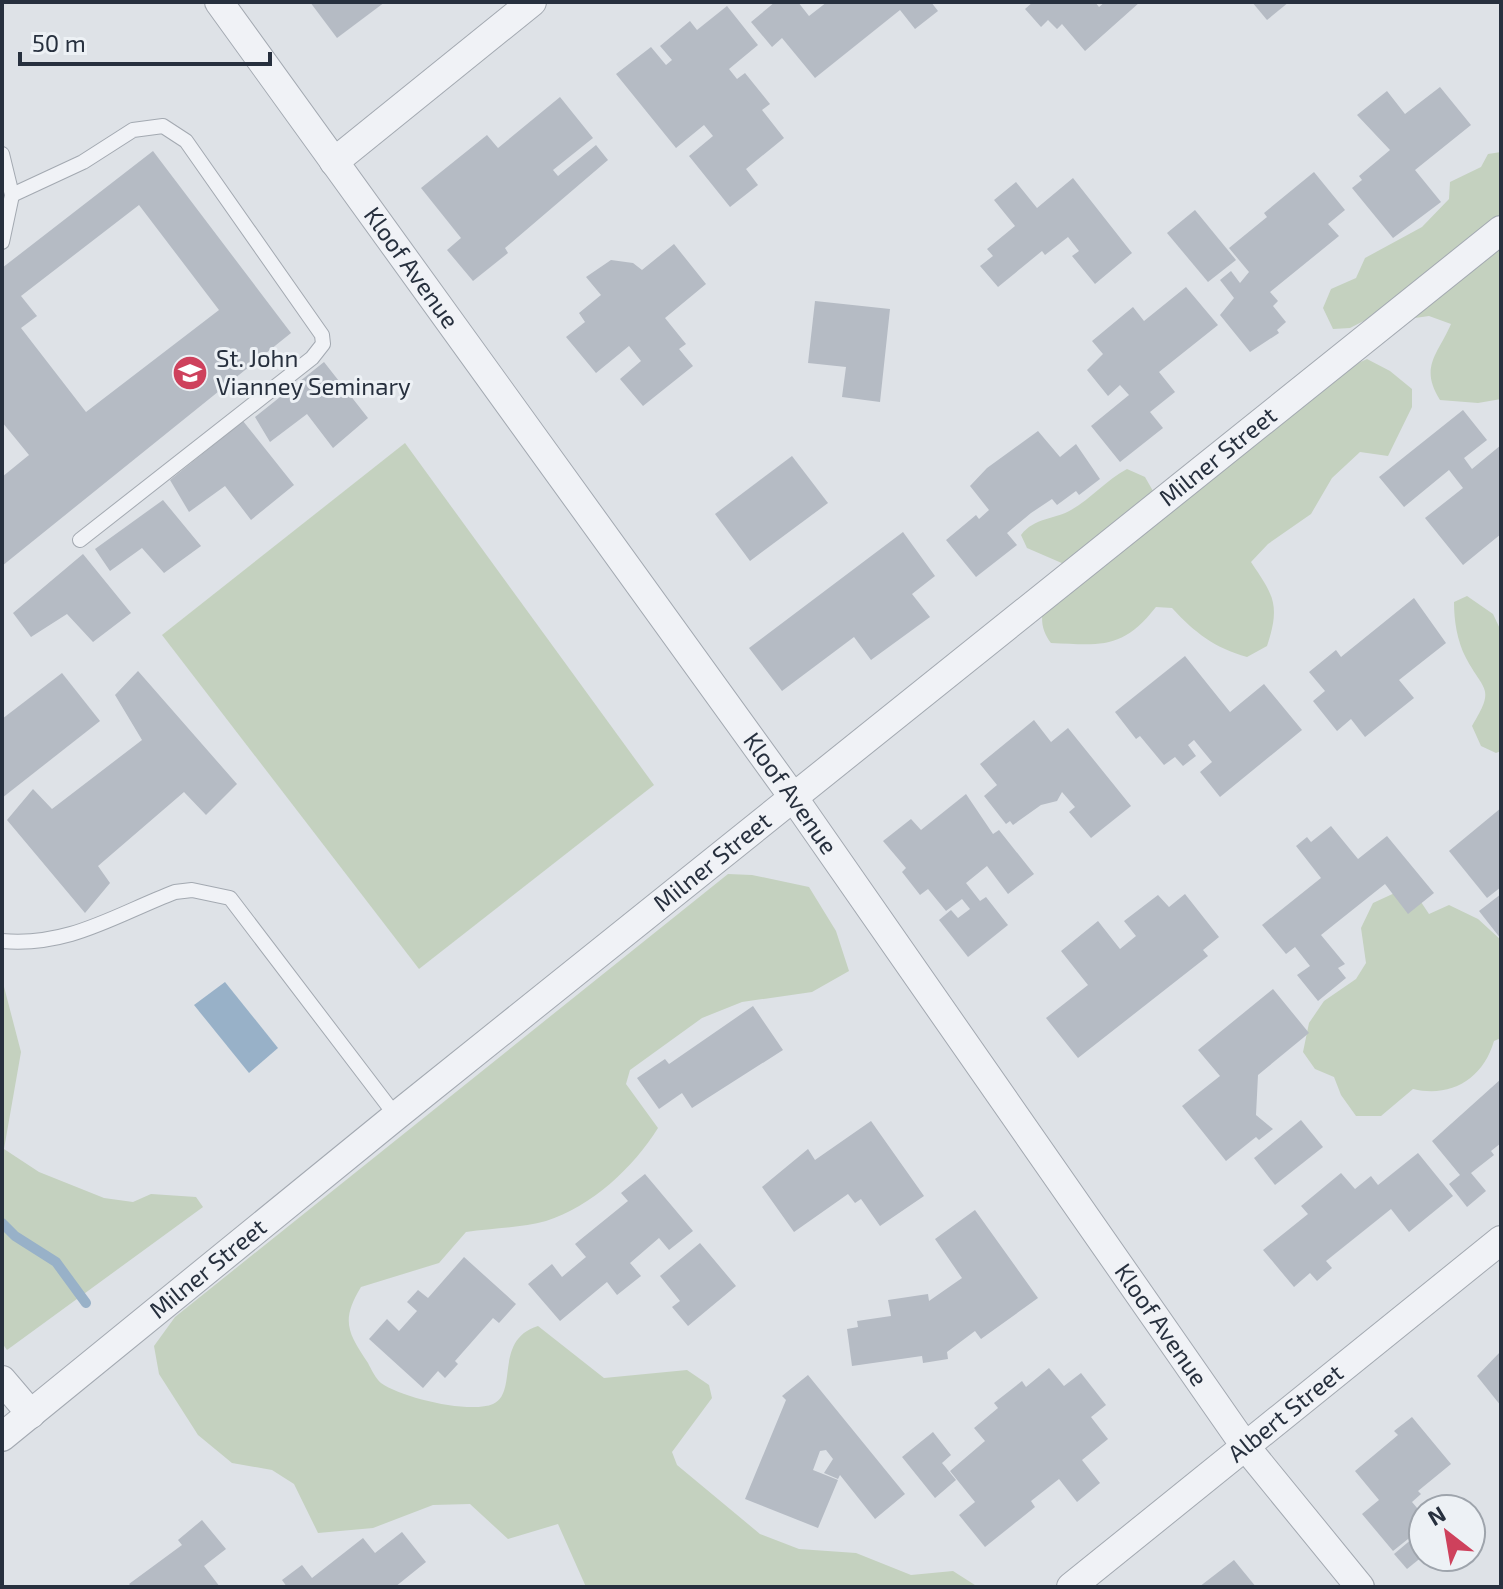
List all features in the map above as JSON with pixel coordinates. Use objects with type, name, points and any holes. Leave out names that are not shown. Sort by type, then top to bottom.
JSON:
[{"type":"street","name":"Kloof Avenue","points":[[219,2],[793,797],[1245,1446],[1360,1587]]},
{"type":"street","points":[[334,162],[532,2]]},
{"type":"street","name":"Milner Street","points":[[2,1437],[396,1116],[1501,230]]},
{"type":"street","name":"Albert Street","points":[[1071,1587],[1501,1240]]},
{"type":"street","points":[[2,1380],[31,1414]]},
{"type":"lane","points":[[12,195],[83,162],[133,130],[163,126],[186,141],[322,335],[323,344],[312,358],[80,540]]},
{"type":"lane","points":[[2,154],[12,195],[2,242]]},
{"type":"lane","points":[[2,941],[24,943],[65,938],[175,892],[200,891],[230,898],[396,1116]]},
{"type":"green space","points":[[1501,152],[1501,399],[1478,403],[1440,400],[1431,378],[1431,369],[1451,324],[1429,316],[1415,318],[1397,304],[1350,328],[1333,329],[1323,308],[1331,289],[1356,278],[1365,258],[1422,227],[1449,199],[1450,182],[1481,167],[1488,154]]},
{"type":"green space","points":[[1367,359],[1390,371],[1412,389],[1412,407],[1388,456],[1360,452],[1332,478],[1311,514],[1268,544],[1251,562],[1265,583],[1274,610],[1267,646],[1247,657],[1206,638],[1172,608],[1156,607],[1132,631],[1110,642],[1051,643],[1042,623],[1042,613],[1064,564],[1027,548],[1021,535],[1026,529],[1071,510],[1127,469],[1145,477],[1153,491],[1242,428],[1248,414]]},
{"type":"green space","points":[[405,443],[654,785],[419,969],[162,635]]},
{"type":"green space","points":[[1467,596],[1493,614],[1501,631],[1501,751],[1496,753],[1481,746],[1472,726],[1484,704],[1485,690],[1463,651],[1457,630],[1454,602]]},
{"type":"green space","points":[[728,874],[752,875],[809,887],[836,931],[849,971],[812,992],[742,1002],[702,1018],[630,1070],[626,1084],[658,1128],[624,1171],[595,1196],[563,1215],[527,1225],[466,1232],[439,1263],[361,1287],[349,1317],[351,1334],[381,1383],[404,1394],[453,1406],[482,1407],[501,1398],[516,1342],[524,1333],[538,1326],[604,1378],[687,1370],[709,1385],[712,1398],[672,1452],[677,1465],[760,1534],[799,1549],[856,1553],[911,1575],[953,1571],[978,1587],[586,1587],[558,1524],[508,1539],[470,1504],[433,1505],[373,1528],[318,1533],[294,1484],[272,1470],[232,1463],[198,1435],[159,1374],[154,1346],[175,1317]]},
{"type":"green space","points":[[1399,891],[1419,899],[1429,914],[1449,905],[1478,919],[1501,940],[1501,1038],[1494,1041],[1482,1066],[1464,1083],[1440,1091],[1413,1089],[1381,1116],[1356,1116],[1341,1095],[1334,1077],[1315,1069],[1303,1052],[1309,1023],[1324,1001],[1356,979],[1366,963],[1361,928],[1373,903]]},
{"type":"green space","points":[[2,979],[21,1052],[4,1149],[39,1172],[104,1198],[133,1202],[151,1194],[196,1197],[203,1207],[7,1350],[2,1343]]},
{"type":"water","points":[[225,982],[278,1048],[249,1073],[194,1005]]},
{"type":"building","points":[[310,2],[385,2],[337,38]]},
{"type":"building","points":[[775,2],[798,2],[809,16],[827,2],[931,2],[938,11],[915,29],[900,10],[815,78],[782,38],[772,47],[751,22]]},
{"type":"building","points":[[1033,2],[1095,2],[1099,7],[1105,2],[1140,2],[1085,51],[1062,24],[1057,29],[1048,20],[1041,27],[1025,9]]},
{"type":"building","points":[[1252,2],[1289,2],[1267,20]]},
{"type":"building","points":[[727,6],[758,45],[729,69],[737,79],[745,73],[770,104],[762,110],[784,138],[746,169],[758,185],[730,207],[689,156],[713,136],[704,125],[676,148],[616,74],[651,47],[666,65],[672,60],[660,46],[690,21],[697,30]]},
{"type":"building","points":[[1440,87],[1471,125],[1415,170],[1441,202],[1393,238],[1352,188],[1362,180],[1359,176],[1390,150],[1357,115],[1387,91],[1405,114]]},
{"type":"building","points":[[560,97],[593,138],[553,170],[558,176],[596,145],[608,160],[505,248],[508,253],[473,281],[447,250],[461,238],[421,188],[487,135],[498,148]]},
{"type":"building","name":"St. John Vianney Seminary","points":[[153,151],[291,333],[2,566],[2,477],[29,455],[2,422],[2,268]],"holes":[[[139,205],[219,310],[86,412],[21,328],[37,316],[21,296]]]},
{"type":"building","points":[[1314,172],[1345,210],[1328,224],[1339,236],[1270,292],[1278,301],[1273,306],[1286,322],[1277,330],[1279,333],[1250,352],[1220,315],[1234,298],[1220,280],[1231,271],[1240,283],[1249,272],[1229,248],[1267,217],[1264,213]]},
{"type":"building","points":[[1073,178],[1132,253],[1095,284],[1072,256],[1079,251],[1068,237],[1045,255],[1042,251],[998,287],[980,266],[993,256],[987,249],[1015,226],[994,200],[1016,182],[1037,208]]},
{"type":"building","points":[[1195,210],[1236,260],[1208,282],[1167,233]]},
{"type":"building","points":[[674,244],[706,284],[665,318],[686,344],[679,349],[693,366],[643,406],[620,379],[641,361],[629,346],[596,373],[566,337],[585,322],[579,313],[601,295],[586,277],[611,260],[633,263],[642,270]]},
{"type":"building","points":[[1186,287],[1218,325],[1159,372],[1175,392],[1150,412],[1163,428],[1120,462],[1091,426],[1129,395],[1120,385],[1108,396],[1087,370],[1103,354],[1092,341],[1133,307],[1144,321]]},
{"type":"building","points":[[815,301],[890,309],[880,402],[842,397],[846,367],[808,363]]},
{"type":"building","points":[[324,362],[368,418],[333,448],[307,414],[270,442],[255,417]]},
{"type":"building","points":[[1463,410],[1487,440],[1464,458],[1472,469],[1501,445],[1501,534],[1463,565],[1425,518],[1463,488],[1449,470],[1404,507],[1379,477]]},
{"type":"building","points":[[243,421],[294,485],[251,520],[225,486],[189,512],[170,480]]},
{"type":"building","points":[[1038,431],[1060,457],[1076,444],[1100,479],[1079,495],[1076,491],[1057,505],[1052,499],[1031,513],[1007,533],[1017,545],[976,577],[946,540],[976,515],[979,519],[989,510],[970,486],[987,468]]},
{"type":"building","points":[[792,456],[828,503],[750,561],[715,514]]},
{"type":"building","points":[[163,500],[201,546],[164,573],[142,548],[110,571],[95,549]]},
{"type":"building","points":[[903,532],[935,576],[912,594],[930,617],[871,660],[854,637],[782,691],[749,648]]},
{"type":"building","points":[[83,554],[131,613],[93,642],[67,614],[31,637],[13,613]]},
{"type":"building","points":[[1414,598],[1446,643],[1399,680],[1414,698],[1365,737],[1351,719],[1337,731],[1313,701],[1325,691],[1309,672],[1336,650],[1341,657]]},
{"type":"building","points":[[1185,656],[1230,712],[1264,684],[1302,730],[1220,797],[1200,772],[1212,762],[1194,740],[1188,745],[1196,756],[1183,766],[1175,757],[1164,765],[1140,736],[1136,739],[1115,712]]},
{"type":"building","points":[[138,671],[237,784],[206,815],[184,792],[98,866],[110,883],[85,913],[7,820],[33,789],[52,809],[142,740],[115,695]]},
{"type":"building","points":[[62,673],[100,721],[2,798],[2,719]]},
{"type":"building","points":[[1034,720],[1051,742],[1068,728],[1131,806],[1091,838],[1069,812],[1075,807],[1062,792],[1057,801],[1041,805],[1013,825],[1010,821],[1006,824],[984,796],[997,785],[980,764]]},
{"type":"building","points":[[966,794],[993,834],[999,830],[1034,874],[1008,894],[987,866],[966,883],[980,901],[986,897],[1008,925],[968,957],[939,920],[951,910],[958,918],[970,909],[962,899],[946,911],[928,889],[920,895],[902,872],[906,868],[883,841],[911,819],[921,830]]},
{"type":"building","points":[[1501,808],[1501,887],[1487,898],[1449,851]]},
{"type":"building","points":[[1331,826],[1358,859],[1387,836],[1434,893],[1408,914],[1385,884],[1321,935],[1345,964],[1338,968],[1346,978],[1318,1001],[1297,975],[1310,966],[1295,947],[1286,954],[1262,925],[1321,878],[1296,846],[1307,837],[1311,842]]},
{"type":"building","points":[[1185,894],[1219,937],[1203,950],[1208,956],[1078,1058],[1046,1018],[1088,985],[1061,951],[1098,921],[1120,949],[1136,936],[1124,921],[1158,895],[1169,907]]},
{"type":"building","points":[[1501,894],[1501,939],[1479,911]]},
{"type":"building","points":[[1273,989],[1309,1033],[1258,1075],[1256,1115],[1273,1129],[1259,1140],[1256,1137],[1226,1161],[1182,1106],[1220,1076],[1198,1050]]},
{"type":"building","points":[[753,1006],[783,1050],[692,1108],[682,1093],[659,1109],[637,1078],[665,1059],[669,1064]]},
{"type":"building","points":[[1501,1079],[1501,1143],[1491,1151],[1494,1155],[1471,1173],[1486,1191],[1467,1207],[1449,1184],[1460,1175],[1432,1141]]},
{"type":"building","points":[[1301,1120],[1323,1147],[1275,1185],[1254,1158]]},
{"type":"building","points":[[871,1121],[924,1196],[880,1226],[861,1199],[855,1203],[848,1194],[794,1232],[762,1187],[808,1149],[815,1160]]},
{"type":"building","points":[[1418,1153],[1453,1196],[1409,1232],[1391,1209],[1326,1261],[1332,1268],[1317,1281],[1310,1273],[1294,1287],[1263,1250],[1308,1214],[1301,1206],[1341,1173],[1355,1189],[1371,1176],[1378,1185]]},
{"type":"building","points":[[645,1174],[693,1231],[669,1250],[659,1238],[630,1263],[641,1276],[617,1295],[607,1282],[560,1321],[528,1284],[552,1264],[562,1277],[586,1257],[575,1244],[628,1201],[621,1193]]},
{"type":"building","points":[[975,1210],[1038,1298],[981,1339],[975,1331],[947,1352],[948,1359],[923,1363],[922,1356],[852,1366],[847,1329],[858,1327],[857,1321],[891,1316],[888,1300],[928,1294],[929,1301],[962,1278],[935,1239]]},
{"type":"building","points":[[700,1243],[736,1286],[688,1326],[672,1307],[680,1301],[660,1276]]},
{"type":"building","points":[[464,1257],[516,1304],[499,1323],[493,1318],[455,1361],[458,1364],[445,1378],[438,1371],[423,1388],[369,1339],[387,1319],[399,1331],[417,1311],[407,1302],[418,1290],[428,1298]]},
{"type":"building","points":[[1501,1351],[1501,1406],[1477,1376]]},
{"type":"building","points":[[1049,1368],[1064,1386],[1081,1373],[1106,1405],[1091,1417],[1108,1439],[1082,1460],[1100,1483],[1077,1502],[1059,1479],[1031,1501],[1035,1507],[985,1547],[959,1515],[975,1502],[950,1471],[985,1441],[974,1428],[998,1408],[994,1403],[1022,1381],[1026,1387]]},
{"type":"building","points":[[808,1375],[905,1494],[875,1519],[840,1475],[838,1479],[824,1473],[833,1459],[826,1450],[820,1451],[813,1470],[838,1480],[818,1528],[745,1499],[786,1400],[782,1396]]},
{"type":"building","points":[[1412,1417],[1451,1464],[1418,1491],[1420,1493],[1407,1493],[1407,1540],[1393,1551],[1362,1514],[1379,1500],[1355,1471],[1398,1435],[1394,1431]]},
{"type":"building","points":[[933,1432],[951,1455],[942,1463],[956,1480],[935,1498],[902,1457]]},
{"type":"building","points":[[202,1520],[226,1549],[204,1566],[220,1587],[132,1587],[129,1584],[182,1545],[178,1540]]},
{"type":"building","points":[[402,1532],[426,1562],[395,1587],[287,1587],[282,1580],[302,1565],[312,1578],[363,1538],[375,1553]]},
{"type":"building","points":[[1407,1543],[1407,1569],[1394,1554]]},
{"type":"building","points":[[1234,1560],[1256,1587],[1199,1587]]},
{"type":"waterway","points":[[2,1223],[15,1236],[56,1262],[86,1303]]},
{"type":"place","name":"St. John Vianney Seminary","points":[[190,373]]}]
